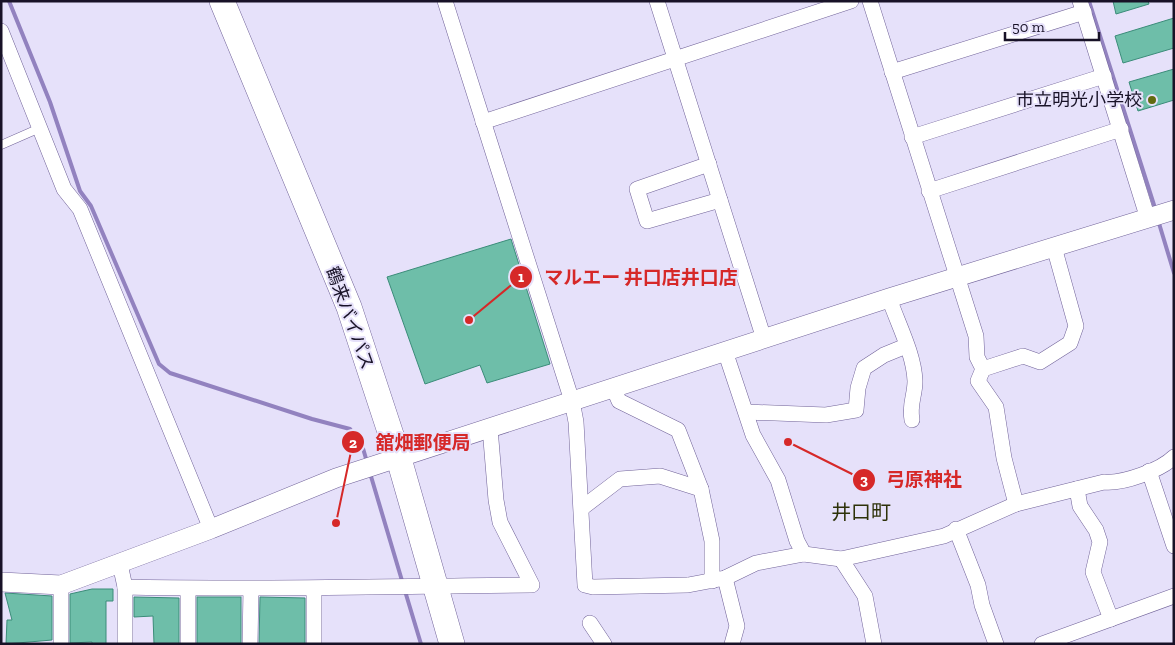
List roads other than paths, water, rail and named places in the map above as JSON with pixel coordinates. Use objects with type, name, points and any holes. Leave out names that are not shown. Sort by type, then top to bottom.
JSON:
[{"type":"highway","name":"鶴来バイパス","points":[[222,1],[349,307],[399,459],[452,644]]},
{"type":"street","points":[[445,1],[572,401],[576,422],[585,585],[593,587],[688,585],[719,579],[756,563],[804,554],[841,559],[944,536],[1016,504],[1104,482],[1116,483],[1166,465],[1174,457]]},
{"type":"street","points":[[657,1],[764,339]]},
{"type":"street","points":[[483,122],[852,1]]},
{"type":"street","points":[[870,1],[976,336],[977,357],[983,369],[978,381],[996,407],[1004,458],[1016,504]]},
{"type":"street","points":[[1,582],[61,585],[211,529],[336,478],[399,459],[726,350],[1159,215],[1122,129],[1082,7],[892,72]]},
{"type":"street","points":[[1,32],[64,189],[80,209],[211,529]]},
{"type":"street","points":[[912,137],[1104,76]]},
{"type":"street","points":[[929,191],[1122,129]]},
{"type":"street","points":[[709,164],[637,189],[644,213],[647,221],[720,200]]},
{"type":"street","points":[[983,369],[1023,356],[1040,362],[1070,343],[1076,326],[1054,248]]},
{"type":"street","points":[[889,298],[906,346],[915,382],[909,406],[912,420]]},
{"type":"street","points":[[746,412],[826,415],[856,410],[858,388],[864,368],[884,355],[906,346]]},
{"type":"street","points":[[726,350],[753,435],[778,480],[797,541],[804,554]]},
{"type":"street","points":[[613,387],[619,401],[678,430],[701,489],[719,579],[738,626],[732,644]]},
{"type":"street","points":[[125,587],[314,589],[403,585],[532,585],[500,522],[496,500],[490,428]]},
{"type":"street","points":[[1150,471],[1174,546]]},
{"type":"street","points":[[582,508],[620,479],[660,476],[701,489]]},
{"type":"street","points":[[1077,489],[1080,506],[1096,530],[1100,542],[1093,572],[1111,619]]},
{"type":"street","points":[[956,530],[978,585],[982,605],[996,644]]},
{"type":"street","points":[[841,559],[865,596],[874,644]]},
{"type":"street","points":[[120,564],[125,587],[125,644]]},
{"type":"street","points":[[61,585],[61,644]]},
{"type":"street","points":[[188,589],[188,644]]},
{"type":"street","points":[[250,589],[250,644]]},
{"type":"street","points":[[314,589],[314,644]]},
{"type":"street","points":[[1042,644],[1074,639],[1111,619],[1174,596]]},
{"type":"street","points":[[590,623],[604,644]]},
{"type":"lane","points":[[1,145],[40,128]]},
{"type":"waterway","points":[[9,1],[50,102],[80,191],[91,206],[159,364],[170,373],[312,419],[350,429],[362,445],[367,462]]},
{"type":"waterway","points":[[1089,1],[1156,211]]},
{"type":"waterway","points":[[1158,220],[1174,273]]},
{"type":"waterway","points":[[370,473],[403,584]]},
{"type":"waterway","points":[[405,591],[421,644]]},
{"type":"place","name":"市立明光小学校","points":[[1152,100]]},
{"type":"place","name":"マルエー 井口店井口店","points":[[469,320]]},
{"type":"place","name":"弓原神社","points":[[788,442]]},
{"type":"place","name":"舘畑郵便局","points":[[336,523]]},
{"type":"district","name":"井口町","points":[[861,512]]}]
